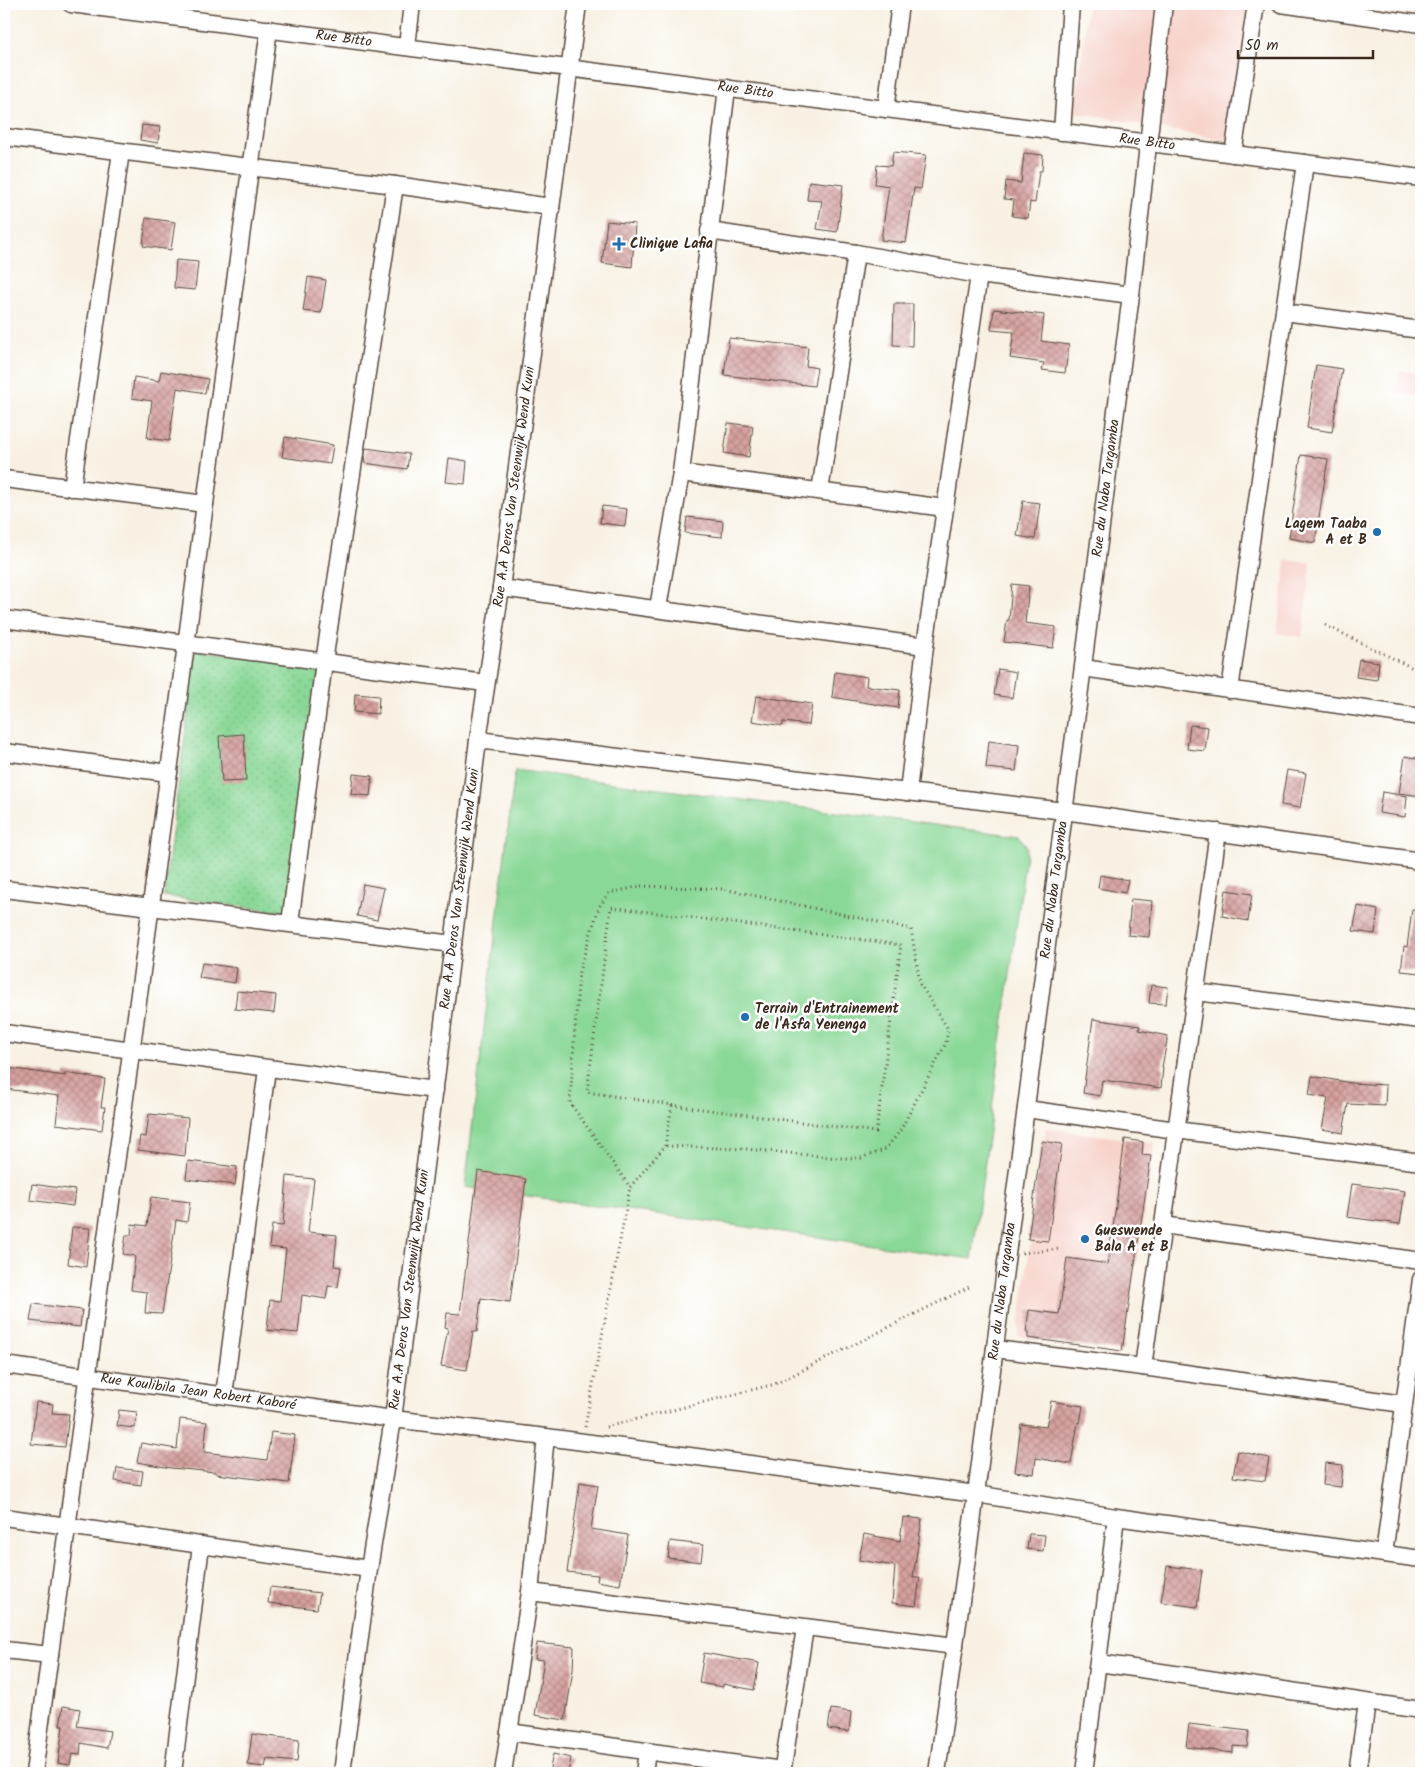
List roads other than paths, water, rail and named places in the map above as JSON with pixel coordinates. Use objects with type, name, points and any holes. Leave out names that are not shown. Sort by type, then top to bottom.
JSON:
[{"type":"street","name":"Rue Bitto","points":[[71,4],[1304,163],[1421,173]]},
{"type":"street","points":[[407,46],[412,4]]},
{"type":"street","name":"Rue A.A Deros Van Steenwijk Wend Kuni","points":[[342,1773],[369,1569],[393,1419],[478,740],[501,588],[578,4]]},
{"type":"street","points":[[886,109],[900,4]]},
{"type":"street","points":[[1062,132],[1071,4]]},
{"type":"street","name":"Rue du Naba Targamba","points":[[937,1773],[976,1494],[1131,295],[1164,4]]},
{"type":"street","points":[[1233,154],[1256,4]]},
{"type":"street","points":[[1281,4],[1317,6],[1421,24]]},
{"type":"street","points":[[34,1773],[269,29]]},
{"type":"street","points":[[658,608],[681,473],[727,88]]},
{"type":"street","points":[[4,137],[394,185],[552,207]]},
{"type":"street","points":[[72,488],[121,152]]},
{"type":"street","points":[[1230,690],[1304,163]]},
{"type":"street","points":[[290,923],[324,662],[394,185]]},
{"type":"street","points":[[709,232],[856,253],[979,275],[1131,295]]},
{"type":"street","points":[[820,491],[856,253]]},
{"type":"street","points":[[908,792],[925,646],[979,275]]},
{"type":"street","points":[[1284,312],[1421,330]]},
{"type":"street","points":[[681,473],[945,508]]},
{"type":"street","points":[[4,479],[205,504]]},
{"type":"street","points":[[501,588],[925,646]]},
{"type":"street","points":[[4,619],[486,683]]},
{"type":"street","points":[[1083,668],[1421,717]]},
{"type":"street","points":[[478,740],[1064,811],[1421,861]]},
{"type":"street","points":[[4,752],[169,773]]},
{"type":"street","points":[[1142,1367],[1218,832]]},
{"type":"street","points":[[4,889],[453,944]]},
{"type":"street","points":[[1196,992],[1421,1020]]},
{"type":"street","points":[[4,1033],[435,1090]]},
{"type":"street","points":[[224,1395],[267,1069]]},
{"type":"street","points":[[1026,1108],[1421,1162]]},
{"type":"street","points":[[1163,1225],[1421,1261]]},
{"type":"street","points":[[1384,1554],[1421,1279]]},
{"type":"street","points":[[995,1349],[1142,1367],[1404,1404]]},
{"type":"street","name":"Rue Koulibila Jean Robert Kaboré","points":[[4,1365],[393,1419],[546,1437],[976,1494],[1116,1517],[1421,1559]]},
{"type":"street","points":[[503,1773],[530,1592],[546,1437]]},
{"type":"street","points":[[1084,1773],[1116,1517]]},
{"type":"street","points":[[4,1518],[369,1569]]},
{"type":"street","points":[[173,1773],[201,1545]]},
{"type":"street","points":[[530,1592],[955,1646]]},
{"type":"street","points":[[509,1732],[782,1772],[805,1628]]},
{"type":"street","points":[[4,1650],[50,1655]]},
{"type":"street","points":[[1099,1663],[1421,1710]]},
{"type":"street","points":[[1357,1773],[1367,1703]]},
{"type":"street","points":[[644,1773],[647,1752]]},
{"type":"place","name":"Clinique Lafia","points":[[619,244]]},
{"type":"place","name":"Lagem Taaba A et B","points":[[1377,532]]},
{"type":"place","name":"Terrain d'Entrainement de l'Asfa Yenenga","points":[[745,1017]]},
{"type":"place","name":"Gueswende Bala A et B","points":[[1085,1239]]}]
